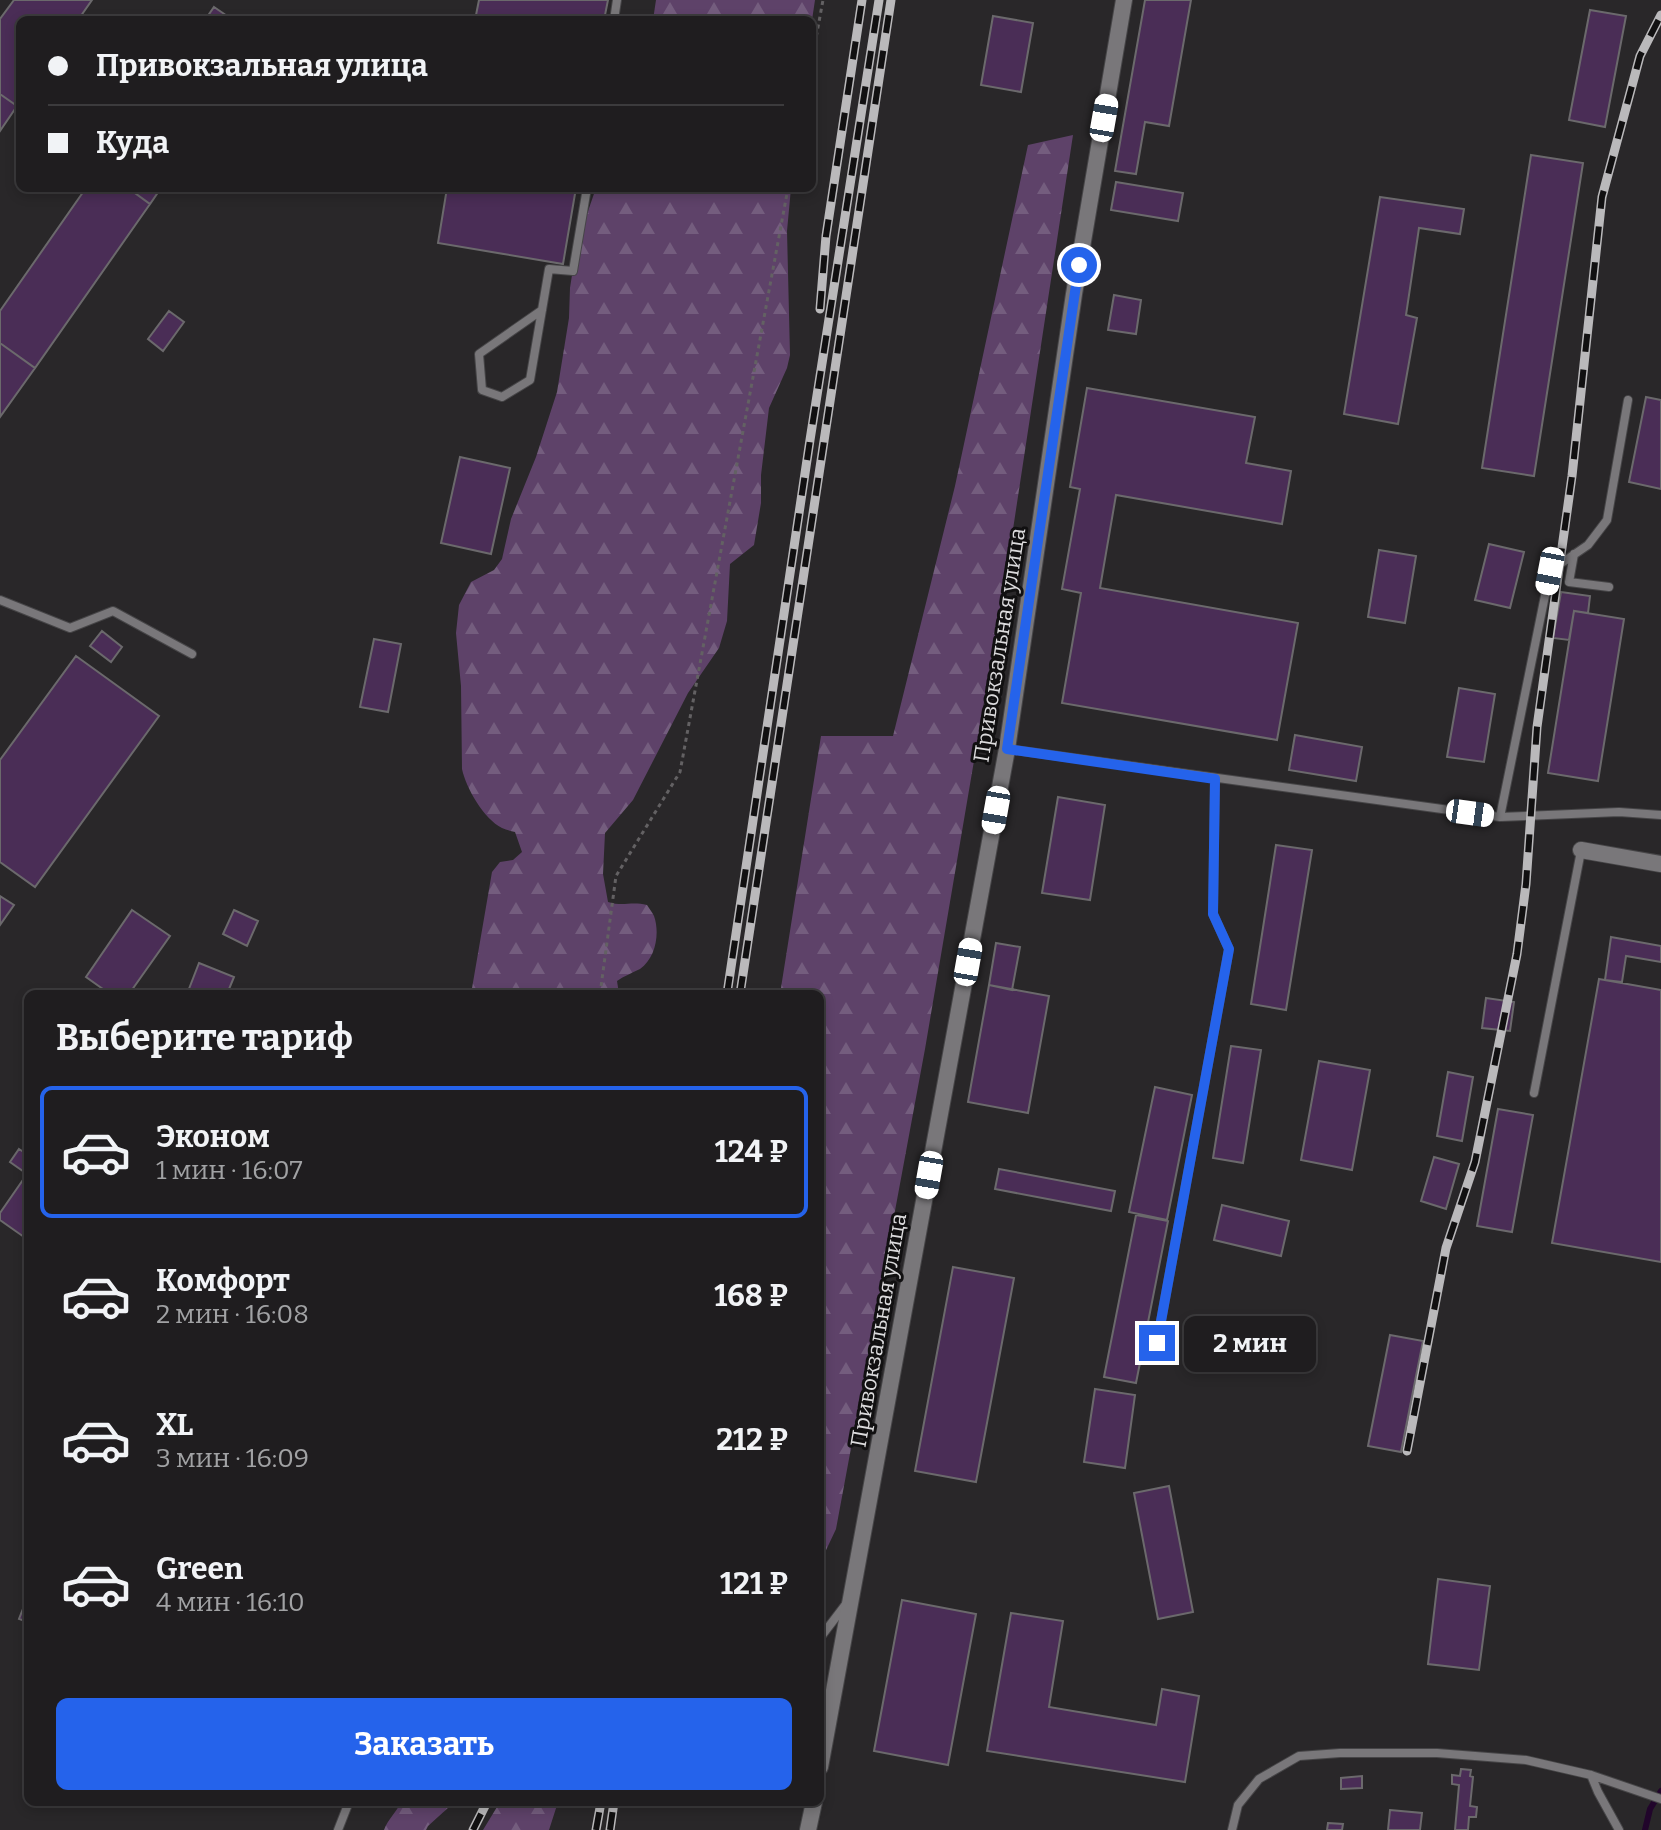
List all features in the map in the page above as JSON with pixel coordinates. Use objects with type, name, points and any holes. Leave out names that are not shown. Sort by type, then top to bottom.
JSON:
[{"type":"street","name":"Привокзальная улица","points":[[824,1746],[1007,749],[1074,294],[1124,0]]},
{"type":"street","points":[[1581,850],[1661,864]]},
{"type":"street","points":[[808,1830],[813,1806]]},
{"type":"lane","points":[[542,310],[479,354],[482,390],[502,397],[530,380],[542,310],[549,269],[573,271],[586,192]]},
{"type":"lane","points":[[1500,817],[1550,571],[1588,545],[1607,520],[1628,400]]},
{"type":"lane","points":[[1574,554],[1569,582],[1609,587]]},
{"type":"lane","points":[[0,600],[70,628],[113,611],[192,654]]},
{"type":"lane","points":[[1007,749],[1500,817],[1619,812],[1661,815]]},
{"type":"lane","points":[[1157,1343],[1229,949],[1213,914],[1215,779]]},
{"type":"lane","points":[[1534,1093],[1581,850]]},
{"type":"lane","points":[[824,1633],[852,1596]]},
{"type":"lane","points":[[1232,1830],[1238,1805],[1259,1779],[1299,1756],[1340,1753],[1437,1753],[1526,1760],[1591,1775],[1661,1799]]},
{"type":"lane","points":[[1591,1775],[1619,1830]]},
{"type":"lane","points":[[338,1830],[347,1806]]},
{"type":"path","points":[[816,38],[823,0]]},
{"type":"path","points":[[601,990],[616,876],[680,772],[787,192]]},
{"type":"green space","points":[[656,0],[815,0],[813,16],[654,16]]},
{"type":"green space","points":[[1073,135],[1010,549],[925,1049],[836,1529],[824,1554],[824,990],[781,990],[821,736],[893,736],[955,486],[1028,145]]},
{"type":"green space","points":[[595,192],[791,192],[787,231],[790,355],[769,408],[754,545],[730,564],[727,621],[719,648],[688,693],[633,800],[605,833],[603,874],[608,902],[647,905],[654,916],[657,930],[650,958],[640,969],[617,981],[618,990],[472,990],[492,872],[500,862],[513,860],[522,852],[515,832],[495,824],[482,810],[464,777],[456,633],[459,605],[471,582],[494,570],[502,559],[511,519],[536,457],[557,392],[577,243]]},
{"type":"green space","points":[[399,1806],[451,1806],[426,1830],[384,1830]]},
{"type":"green space","points":[[498,1806],[557,1806],[549,1830],[483,1830]]},
{"type":"building","points":[[14,0],[92,0],[81,16],[16,16],[16,105],[0,94],[0,19]]},
{"type":"building","points":[[479,0],[608,0],[605,16],[476,16]]},
{"type":"building","points":[[1145,0],[1191,0],[1169,126],[1145,122],[1136,174],[1115,171]]},
{"type":"building","points":[[214,7],[227,16],[208,16]]},
{"type":"building","points":[[1590,10],[1626,16],[1605,127],[1569,120]]},
{"type":"building","points":[[993,16],[1033,23],[1021,92],[981,85]]},
{"type":"building","points":[[0,94],[16,107],[0,131]]},
{"type":"building","points":[[1531,155],[1583,163],[1534,476],[1482,468]]},
{"type":"building","points":[[1116,182],[1183,193],[1178,221],[1111,210]]},
{"type":"building","points":[[83,192],[134,192],[150,204],[35,368],[0,343],[0,311]]},
{"type":"building","points":[[134,192],[158,192],[150,204]]},
{"type":"building","points":[[446,192],[575,192],[563,264],[438,243]]},
{"type":"building","points":[[1380,197],[1464,209],[1460,234],[1419,228],[1406,315],[1417,318],[1398,424],[1344,414]]},
{"type":"building","points":[[1114,295],[1141,300],[1136,334],[1108,330]]},
{"type":"building","points":[[169,311],[184,322],[163,351],[148,339]]},
{"type":"building","points":[[0,343],[35,368],[0,417]]},
{"type":"building","points":[[1087,388],[1255,417],[1246,463],[1291,471],[1282,524],[1116,495],[1100,588],[1298,623],[1277,740],[1062,703],[1081,593],[1062,589],[1080,489],[1070,487]]},
{"type":"building","points":[[1646,397],[1661,400],[1661,489],[1629,482]]},
{"type":"building","points":[[460,457],[510,468],[491,554],[441,543]]},
{"type":"building","points":[[1489,544],[1524,552],[1510,608],[1475,600]]},
{"type":"building","points":[[1379,550],[1416,556],[1405,623],[1368,617]]},
{"type":"building","points":[[1561,592],[1590,596],[1588,613],[1574,611],[1569,640],[1553,638]]},
{"type":"building","points":[[1574,611],[1624,619],[1598,781],[1548,773]]},
{"type":"building","points":[[102,631],[122,647],[111,662],[90,646]]},
{"type":"building","points":[[374,639],[401,644],[388,712],[360,707]]},
{"type":"building","points":[[76,656],[159,716],[35,887],[0,862],[0,760]]},
{"type":"building","points":[[1459,688],[1495,694],[1484,762],[1447,757]]},
{"type":"building","points":[[1295,735],[1362,747],[1356,781],[1289,770]]},
{"type":"building","points":[[1058,797],[1105,805],[1090,900],[1042,893]]},
{"type":"building","points":[[1276,845],[1312,850],[1286,1010],[1251,1004]]},
{"type":"building","points":[[0,896],[14,905],[0,925]]},
{"type":"building","points":[[132,910],[170,936],[132,990],[104,990],[86,977]]},
{"type":"building","points":[[234,910],[258,921],[247,946],[223,934]]},
{"type":"building","points":[[1611,937],[1661,946],[1661,962],[1626,956],[1622,982],[1605,980]]},
{"type":"building","points":[[996,943],[1020,947],[1012,990],[989,985]]},
{"type":"building","points":[[199,963],[234,977],[229,990],[189,990]]},
{"type":"building","points":[[1599,979],[1661,990],[1661,1262],[1552,1243]]},
{"type":"building","points":[[989,985],[1049,996],[1028,1113],[968,1102]]},
{"type":"building","points":[[1486,998],[1514,1002],[1510,1031],[1482,1028]]},
{"type":"building","points":[[1231,1046],[1261,1050],[1243,1163],[1213,1158]]},
{"type":"building","points":[[1319,1061],[1370,1070],[1352,1170],[1301,1160]]},
{"type":"building","points":[[1448,1072],[1473,1077],[1462,1141],[1437,1136]]},
{"type":"building","points":[[1155,1087],[1192,1095],[1167,1220],[1129,1212]]},
{"type":"building","points":[[1498,1109],[1533,1115],[1512,1232],[1477,1226]]},
{"type":"building","points":[[19,1149],[24,1152],[24,1172],[10,1162]]},
{"type":"building","points":[[1434,1157],[1459,1164],[1446,1209],[1421,1201]]},
{"type":"building","points":[[999,1169],[1115,1191],[1111,1211],[995,1189]]},
{"type":"building","points":[[24,1178],[24,1237],[0,1220],[0,1213]]},
{"type":"building","points":[[1222,1205],[1289,1221],[1281,1256],[1214,1240]]},
{"type":"building","points":[[1136,1215],[1168,1221],[1136,1383],[1104,1377]]},
{"type":"building","points":[[953,1267],[1014,1278],[976,1482],[915,1471]]},
{"type":"building","points":[[1390,1335],[1423,1341],[1401,1452],[1368,1446]]},
{"type":"building","points":[[1095,1389],[1135,1395],[1125,1468],[1084,1462]]},
{"type":"building","points":[[1169,1486],[1193,1612],[1158,1619],[1134,1493]]},
{"type":"building","points":[[1438,1579],[1490,1586],[1479,1670],[1428,1664]]},
{"type":"building","points":[[902,1600],[976,1614],[948,1765],[874,1751]]},
{"type":"building","points":[[1011,1613],[1063,1621],[1049,1707],[1156,1725],[1162,1689],[1199,1696],[1185,1782],[987,1751]]},
{"type":"building","points":[[1461,1769],[1471,1770],[1470,1806],[1477,1807],[1476,1817],[1469,1817],[1468,1830],[1455,1830],[1459,1785],[1452,1784],[1452,1775],[1460,1776]]},
{"type":"building","points":[[1362,1776],[1362,1788],[1341,1789],[1341,1778]]},
{"type":"building","points":[[1390,1810],[1422,1813],[1420,1830],[1388,1830]]},
{"type":"building","points":[[1328,1823],[1343,1824],[1342,1830],[1327,1830]]},
{"type":"waterway","points":[[1645,1830],[1650,1809],[1661,1791]]},
{"type":"railway","points":[[820,309],[826,236],[862,0]]},
{"type":"railway","points":[[728,990],[879,0]]},
{"type":"railway","points":[[741,990],[891,0]]},
{"type":"railway","points":[[1407,1451],[1446,1248],[1475,1162],[1517,954],[1526,884],[1537,727],[1572,476],[1602,197],[1640,56],[1661,15]]},
{"type":"railway","points":[[473,1830],[485,1806]]},
{"type":"railway","points":[[596,1830],[600,1806]]},
{"type":"railway","points":[[610,1830],[613,1806]]},
{"type":"route","points":[[1079,265],[1007,749],[1215,779],[1213,914],[1229,949],[1157,1343]]}]
